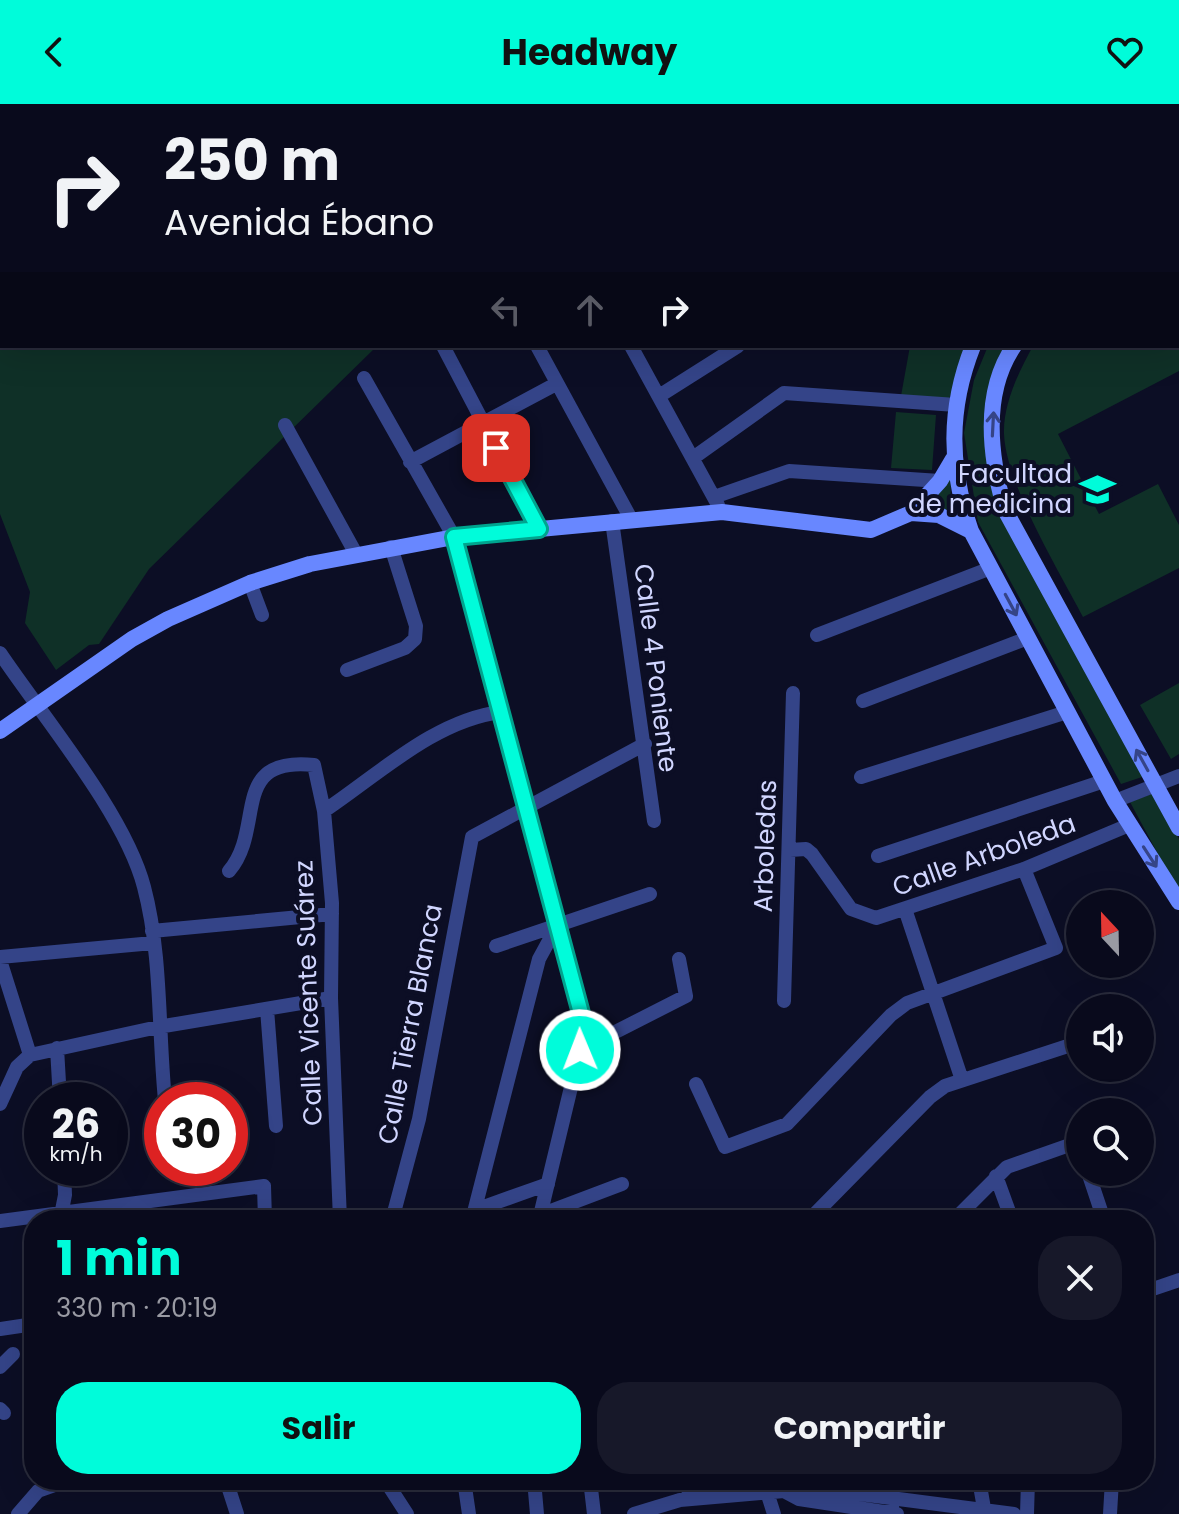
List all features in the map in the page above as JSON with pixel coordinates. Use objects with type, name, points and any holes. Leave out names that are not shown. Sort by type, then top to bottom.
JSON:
[{"type":"main road","points":[[972,348],[956,405],[953,459],[971,531],[1115,801],[1179,902]]},
{"type":"main road","points":[[1013,348],[996,392],[991,429],[994,472],[1005,510],[1179,828]]},
{"type":"main road","points":[[0,731],[132,639],[201,602],[250,583],[391,547],[454,537],[631,519],[718,505],[856,530],[885,527],[911,513],[940,481],[953,459]]},
{"type":"main road","points":[[911,513],[939,515],[971,531]]},
{"type":"street","points":[[444,348],[539,529]]},
{"type":"street","points":[[538,348],[631,519]]},
{"type":"street","points":[[632,348],[718,505],[789,471],[940,481]]},
{"type":"street","points":[[659,396],[735,348]]},
{"type":"street","points":[[364,378],[454,537],[582,1017],[580,1050],[541,1210]]},
{"type":"street","points":[[410,462],[481,421],[556,384]]},
{"type":"street","points":[[693,458],[784,393],[956,405]]},
{"type":"street","points":[[285,425],[356,554]]},
{"type":"street","name":"Calle 4 Poniente","points":[[612,521],[654,821]]},
{"type":"street","points":[[347,670],[405,648],[415,639],[416,626],[391,547]]},
{"type":"street","points":[[817,635],[991,568]]},
{"type":"street","points":[[250,583],[262,615]]},
{"type":"street","points":[[863,701],[1028,638]]},
{"type":"street","points":[[0,653],[123,837],[145,888],[163,1082]]},
{"type":"street","name":"Arboledas","points":[[784,1001],[793,693]]},
{"type":"street","points":[[324,811],[438,733],[465,720],[501,712]]},
{"type":"street","points":[[861,777],[1067,712]]},
{"type":"street","points":[[524,808],[645,744]]},
{"type":"street","name":"Calle Vicente Suárez","points":[[229,871],[244,850],[251,798],[257,784],[276,768],[314,765],[324,811],[332,914],[331,998],[340,1210]]},
{"type":"street","points":[[1115,801],[1179,776]]},
{"type":"street","points":[[878,856],[1104,781]]},
{"type":"street","name":"Calle Tierra Blanca","points":[[395,1210],[419,1119],[472,837],[524,808]]},
{"type":"street","name":"Calle Arboleda","points":[[790,850],[806,849],[838,896],[864,916],[876,918],[1024,869],[1129,825]]},
{"type":"street","points":[[696,1084],[725,1147],[787,1124],[891,1015],[932,993],[1056,948],[1024,869]]},
{"type":"street","points":[[496,946],[650,894]]},
{"type":"street","points":[[905,909],[962,1080]]},
{"type":"street","points":[[30,1055],[0,958],[332,914]]},
{"type":"street","points":[[475,1210],[539,959],[557,926]]},
{"type":"street","points":[[580,1050],[686,996],[679,959]]},
{"type":"street","points":[[0,1104],[17,1067],[30,1055],[158,1027],[331,998]]},
{"type":"street","points":[[267,1009],[276,1126]]},
{"type":"street","points":[[819,1210],[930,1097],[962,1080],[1066,1047]]},
{"type":"street","points":[[57,1048],[59,1082]]},
{"type":"street","points":[[964,1210],[1007,1167],[1066,1149]]},
{"type":"street","points":[[996,1176],[1008,1210]]},
{"type":"street","points":[[486,1210],[548,1184]]},
{"type":"street","points":[[559,1210],[622,1184]]},
{"type":"street","points":[[61,1210],[63,1186]]},
{"type":"street","points":[[102,1210],[264,1186],[265,1210]]},
{"type":"street","points":[[1093,1186],[1101,1210]]},
{"type":"street","points":[[0,1221],[24,1219]]},
{"type":"street","points":[[1154,1289],[1179,1280]]},
{"type":"street","points":[[0,1329],[24,1325]]},
{"type":"street","points":[[0,1367],[13,1354]]},
{"type":"street","points":[[18,1514],[41,1490]]},
{"type":"street","points":[[229,1490],[237,1514]]},
{"type":"street","points":[[391,1490],[407,1514]]},
{"type":"street","points":[[465,1490],[469,1514]]},
{"type":"street","points":[[535,1490],[537,1514]]},
{"type":"street","points":[[591,1490],[594,1514]]},
{"type":"street","points":[[731,1490],[739,1494]]},
{"type":"street","points":[[634,1514],[773,1490]]},
{"type":"street","points":[[794,1490],[799,1499],[895,1514],[890,1490]]},
{"type":"street","points":[[833,1490],[1014,1514]]},
{"type":"street","points":[[981,1490],[984,1512]]},
{"type":"street","points":[[1027,1514],[1028,1490]]},
{"type":"street","points":[[1110,1514],[1111,1490]]},
{"type":"street","points":[[767,1492],[774,1514]]},
{"type":"green space","points":[[0,348],[375,348],[149,569],[99,644],[89,645],[56,670],[25,623],[30,592],[0,514]]},
{"type":"green space","points":[[910,348],[967,348],[948,402],[901,396]]},
{"type":"green space","points":[[987,348],[1005,348],[988,395],[1000,511],[1145,776],[1121,784],[978,522],[964,433],[974,380]]},
{"type":"green space","points":[[1032,348],[1179,348],[1179,371],[1058,434],[1099,514],[1158,484],[1179,525],[1179,568],[1083,617],[1035,527],[1007,454],[1004,423],[1017,377]]},
{"type":"green space","points":[[896,412],[936,415],[932,470],[891,468]]},
{"type":"green space","points":[[951,471],[950,512],[924,506]]},
{"type":"green space","points":[[1179,683],[1179,754],[1171,759],[1140,705]]},
{"type":"green space","points":[[1154,793],[1179,839],[1179,893],[1130,802]]},
{"type":"place","name":"Facultad de medicina","points":[[1098,489]]},
{"type":"route","points":[[496,448],[539,529],[454,537],[582,1017],[580,1050]]}]
